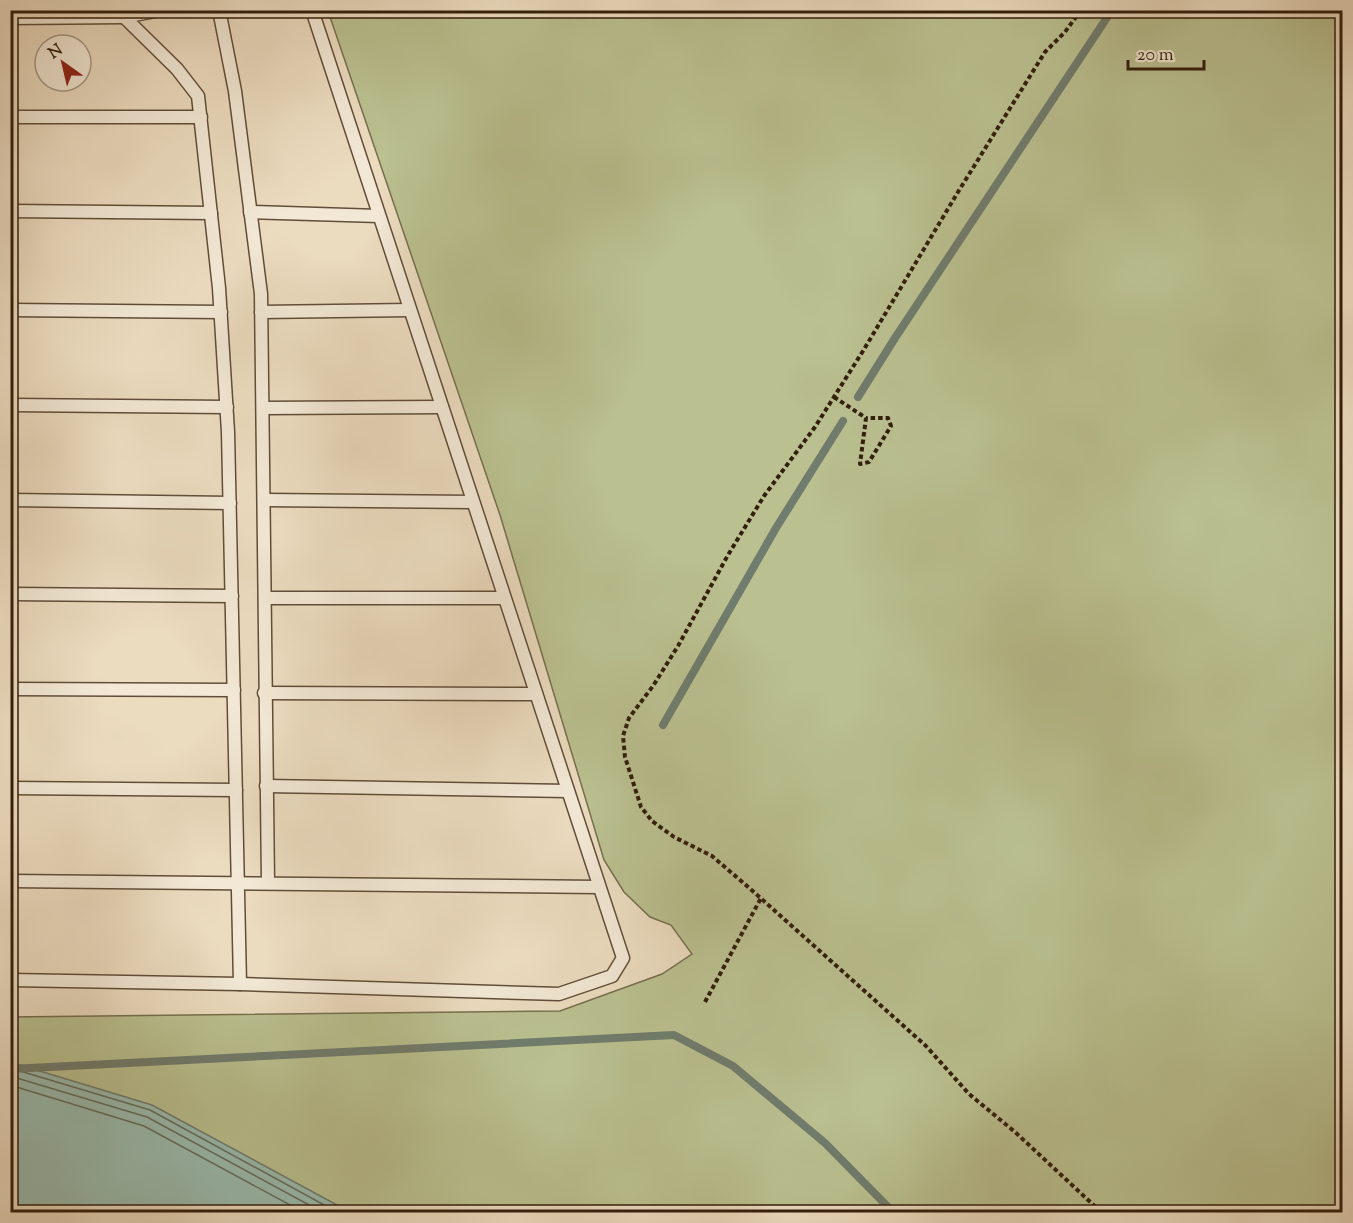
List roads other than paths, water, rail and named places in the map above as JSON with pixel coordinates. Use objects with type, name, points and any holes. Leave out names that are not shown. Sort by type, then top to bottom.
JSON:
[{"type":"lane","points":[[10,18],[120,14],[160,10]]},
{"type":"lane","points":[[219,10],[235,91],[261,294],[268,883]]},
{"type":"lane","points":[[10,980],[240,984],[559,994],[612,976],[623,958],[312,10]]},
{"type":"lane","points":[[120,14],[177,69],[198,96],[201,117],[221,312],[227,407],[240,984]]},
{"type":"lane","points":[[10,117],[201,117]]},
{"type":"lane","points":[[10,211],[211,213]]},
{"type":"lane","points":[[250,213],[379,216]]},
{"type":"lane","points":[[261,312],[410,309]]},
{"type":"lane","points":[[10,310],[221,312]]},
{"type":"lane","points":[[10,405],[227,407]]},
{"type":"lane","points":[[263,408],[442,407]]},
{"type":"lane","points":[[10,500],[230,503]]},
{"type":"lane","points":[[265,500],[473,502]]},
{"type":"lane","points":[[10,594],[232,596]]},
{"type":"lane","points":[[265,598],[504,597]]},
{"type":"lane","points":[[10,689],[234,690]]},
{"type":"lane","points":[[264,693],[536,694]]},
{"type":"lane","points":[[266,786],[568,791]]},
{"type":"lane","points":[[10,788],[236,790]]},
{"type":"lane","points":[[10,881],[599,886]]},
{"type":"water","points":[[10,1062],[152,1105],[350,1212],[11,1212]]},
{"type":"waterway","points":[[858,397],[1112,10]]},
{"type":"waterway","points":[[663,725],[776,528],[843,421]]},
{"type":"waterway","points":[[10,1069],[674,1035],[733,1066],[825,1143],[893,1212]]}]
